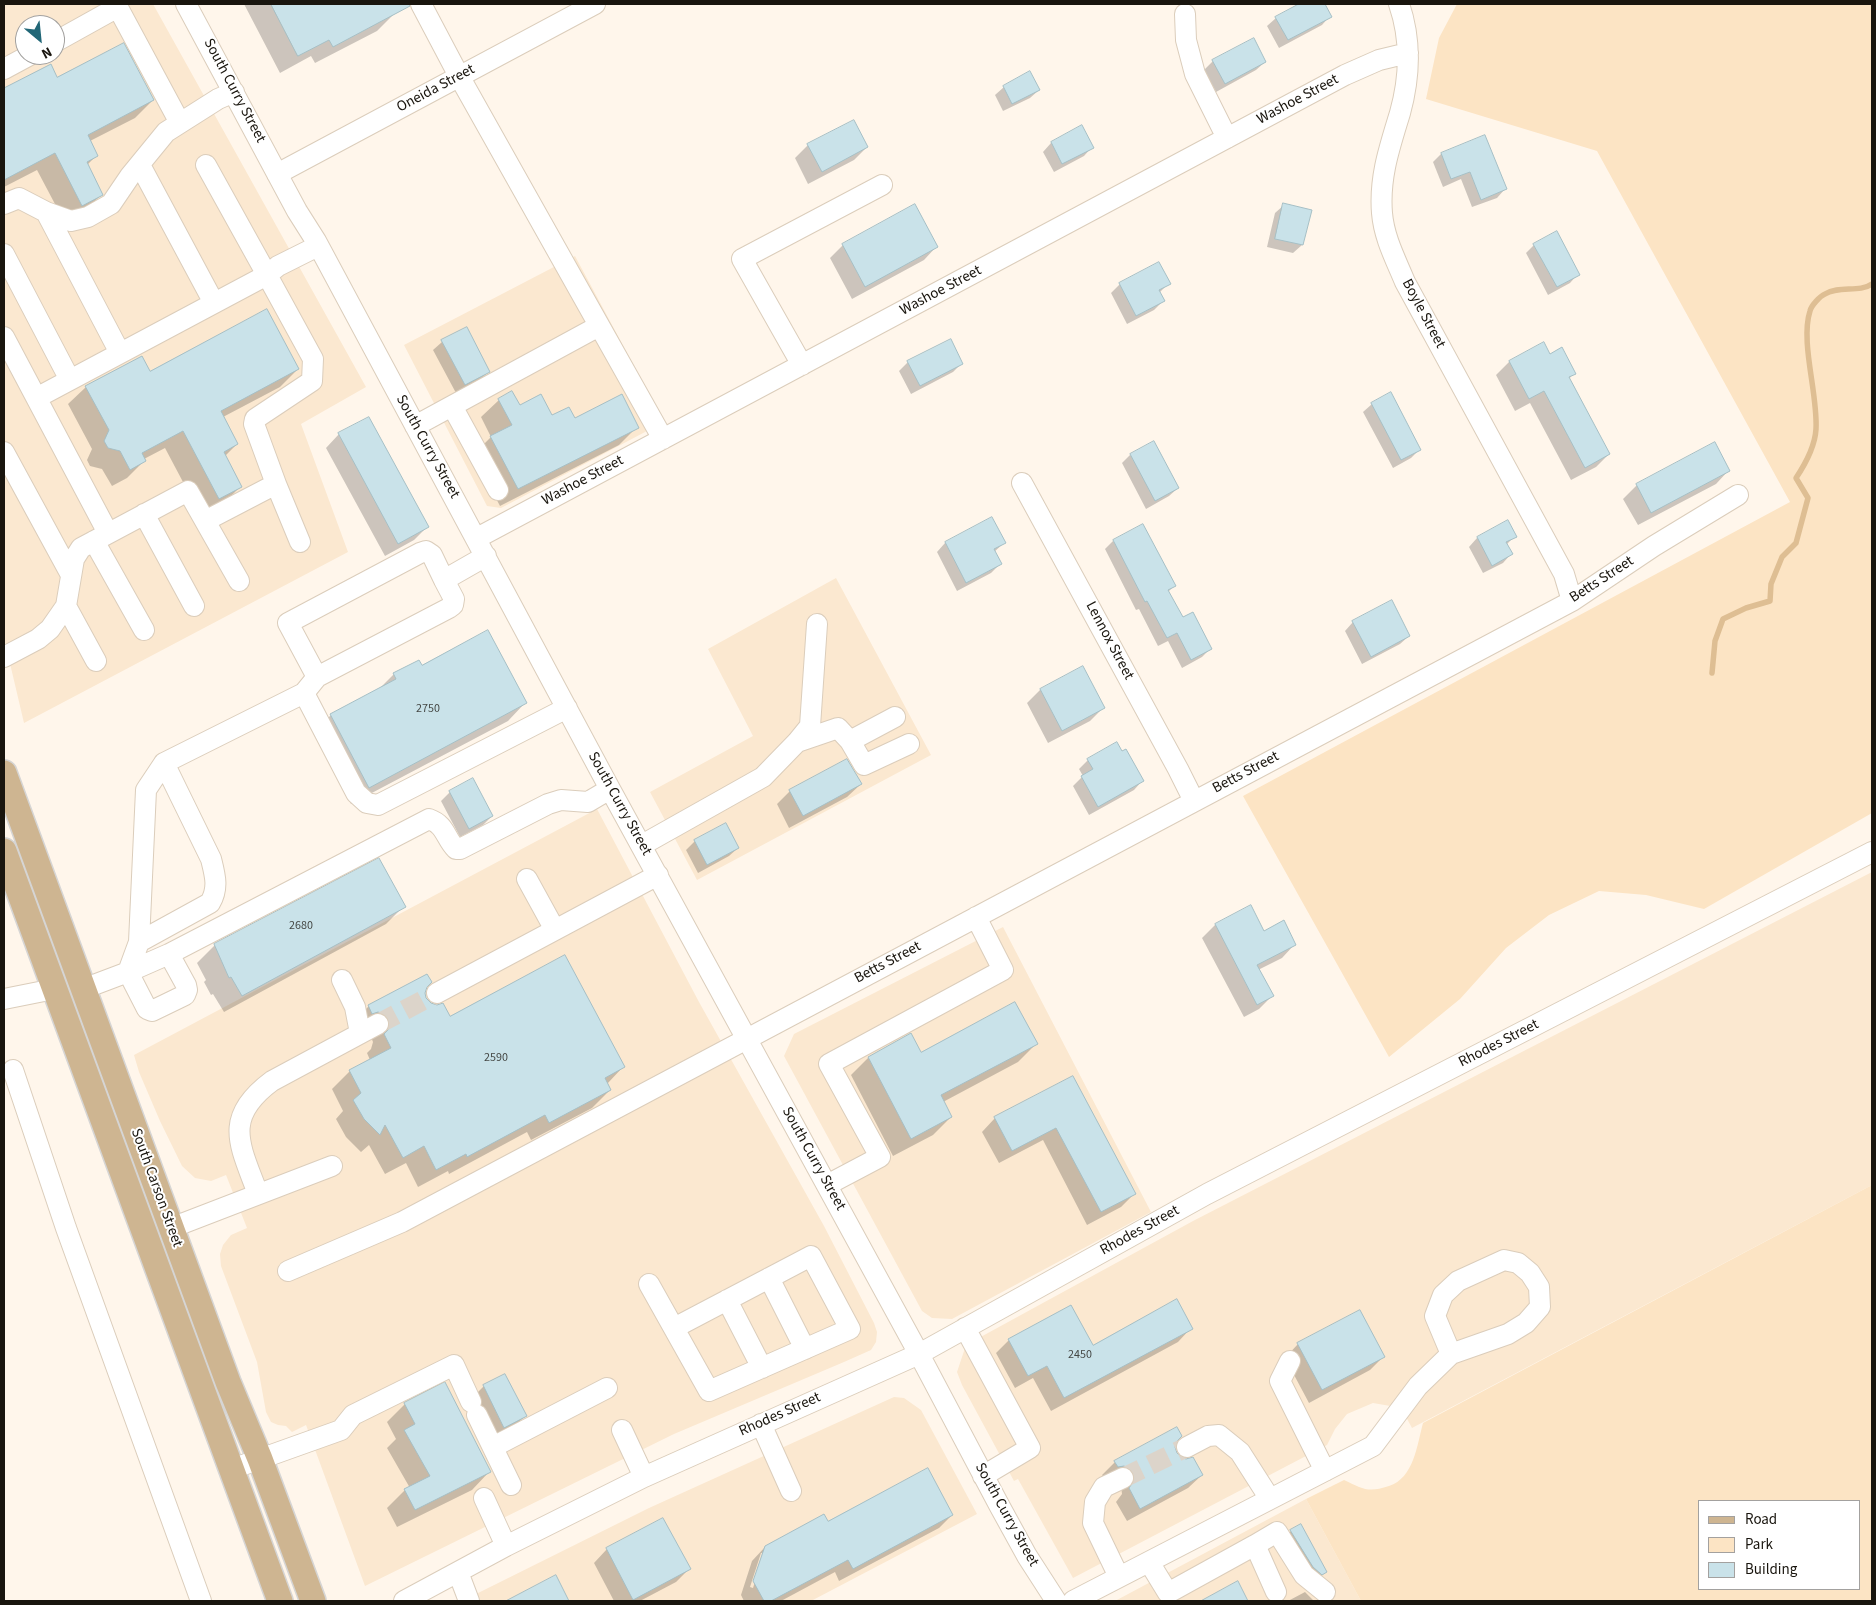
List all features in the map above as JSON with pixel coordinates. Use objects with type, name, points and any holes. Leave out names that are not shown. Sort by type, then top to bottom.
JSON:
[{"type":"main road","name":"South Carson Street","points":[[4,773],[228,1382],[260,1459],[313,1601]]},
{"type":"main road","name":"South Carson Street","points":[[4,851],[280,1601]]},
{"type":"main road","points":[[54,989],[83,989]]},
{"type":"street","name":"South Curry Street","points":[[186,4],[1027,1556],[1056,1601]]},
{"type":"street","points":[[421,4],[459,76],[663,439]]},
{"type":"street","name":"Oneida Street","points":[[277,174],[595,4]]},
{"type":"street","name":"Boyle Street","points":[[1399,4],[1404,17],[1408,53],[1407,78],[1402,103],[1389,143],[1383,175],[1382,213],[1388,242],[1405,282],[1564,574],[1572,601]]},
{"type":"street","points":[[65,36],[117,6],[180,123]]},
{"type":"street","points":[[1185,14],[1186,40],[1195,74],[1227,138]]},
{"type":"street","name":"Washoe Street","points":[[477,538],[1345,75],[1379,60],[1408,53]]},
{"type":"street","points":[[4,204],[19,198],[46,212],[71,221],[88,217],[111,204],[130,176],[166,132],[218,99],[234,92]]},
{"type":"street","points":[[140,165],[214,303]]},
{"type":"street","points":[[206,165],[313,359],[312,381],[255,420],[254,424],[300,542]]},
{"type":"street","points":[[802,365],[742,259],[882,185]]},
{"type":"street","points":[[46,212],[120,353]]},
{"type":"street","points":[[39,403],[40,396],[318,246]]},
{"type":"street","points":[[4,254],[70,380]]},
{"type":"street","points":[[415,426],[599,326]]},
{"type":"street","points":[[4,337],[39,403],[144,630]]},
{"type":"street","points":[[452,406],[498,490]]},
{"type":"street","points":[[4,452],[71,575]]},
{"type":"street","name":"Lennox Street","points":[[1022,483],[1178,768],[1194,801]]},
{"type":"street","points":[[205,521],[276,484]]},
{"type":"street","points":[[4,657],[38,639],[50,629],[66,606],[74,559],[81,548],[188,491],[239,581]]},
{"type":"street","name":"Betts Street","points":[[288,1271],[402,1222],[1572,601],[1654,546],[1738,495]]},
{"type":"street","points":[[144,514],[194,606]]},
{"type":"street","points":[[169,954],[187,990],[185,995],[158,1010],[152,1011],[147,1009],[128,972],[139,942],[146,790],[164,763],[310,685],[449,608],[453,605],[454,599],[432,555],[426,551],[420,552],[288,623],[310,685],[356,793],[367,803],[378,805],[567,708]]},
{"type":"street","points":[[444,580],[486,556]]},
{"type":"street","points":[[66,606],[96,661]]},
{"type":"street","points":[[642,846],[763,777],[810,726],[817,624]]},
{"type":"street","points":[[850,741],[895,718]]},
{"type":"street","points":[[797,742],[838,728],[850,741],[864,765],[908,744]]},
{"type":"street","points":[[139,942],[210,903],[215,895],[216,880],[211,859],[164,763]]},
{"type":"street","points":[[83,989],[169,954],[429,819],[441,825],[453,846],[456,849],[460,849],[548,804],[561,800],[588,802],[610,789]]},
{"type":"street","name":"Rhodes Street","points":[[404,1601],[506,1546],[644,1477],[919,1354],[1207,1194],[1872,852]]},
{"type":"street","points":[[437,993],[658,875]]},
{"type":"street","points":[[528,879],[555,930]]},
{"type":"street","points":[[827,1185],[880,1157],[829,1064],[1002,970],[976,917]]},
{"type":"street","points":[[342,980],[354,1007],[360,1033]]},
{"type":"street","points":[[4,999],[54,989]]},
{"type":"street","points":[[258,1194],[239,1135],[239,1121],[246,1106],[257,1091],[272,1081],[378,1024]]},
{"type":"street","points":[[13,1070],[66,1228],[201,1601]]},
{"type":"street","points":[[171,1228],[332,1166]]},
{"type":"street","points":[[649,1284],[709,1391],[850,1329],[811,1256],[674,1328]]},
{"type":"street","points":[[1073,1601],[1373,1446],[1418,1386],[1451,1354],[1508,1334],[1526,1323],[1540,1307],[1540,1287],[1530,1273],[1518,1263],[1504,1260],[1458,1281],[1443,1295],[1435,1316],[1451,1354]]},
{"type":"street","points":[[769,1278],[806,1349]]},
{"type":"street","points":[[727,1300],[762,1368]]},
{"type":"street","points":[[965,1328],[1030,1448],[984,1476]]},
{"type":"street","points":[[1290,1361],[1280,1381],[1325,1471]]},
{"type":"street","points":[[232,1469],[341,1430],[353,1415],[454,1365],[511,1485]]},
{"type":"street","points":[[493,1447],[607,1388]]},
{"type":"street","points":[[762,1424],[791,1492]]},
{"type":"street","points":[[622,1430],[644,1477]]},
{"type":"street","points":[[1187,1446],[1208,1436],[1220,1435],[1240,1452],[1270,1499]]},
{"type":"street","points":[[1119,1577],[1093,1524],[1095,1502],[1104,1487],[1123,1478]]},
{"type":"street","points":[[484,1498],[506,1546]]},
{"type":"street","points":[[1149,1562],[1168,1593],[1277,1532],[1304,1575],[1325,1592]]},
{"type":"street","points":[[1255,1545],[1276,1592]]},
{"type":"street","points":[[458,1572],[469,1601]]},
{"type":"shaded area","points":[[4,4],[153,4],[366,387],[301,424],[348,552],[24,723],[4,638]]},
{"type":"shaded area","points":[[575,256],[664,422],[501,508],[487,506],[404,345]]},
{"type":"shaded area","points":[[836,578],[931,755],[697,880],[650,792],[753,736],[708,649]]},
{"type":"shaded area","points":[[597,809],[699,1002],[824,1226],[874,1323],[877,1332],[876,1342],[871,1350],[674,1434],[365,1586],[306,1425],[292,1432],[286,1426],[271,1422],[266,1412],[257,1362],[221,1266],[220,1254],[223,1245],[231,1235],[247,1228],[226,1175],[211,1181],[195,1178],[182,1166],[160,1121],[139,1072],[134,1055]]},
{"type":"shaded area","points":[[1872,872],[1872,1185],[1412,1428],[1405,1415],[1396,1407],[1373,1403],[1347,1414],[1335,1429],[1327,1445],[1073,1578],[1018,1479],[1014,1481],[962,1385],[957,1372],[966,1345],[1193,1221]]},
{"type":"shaded area","points":[[1003,927],[1151,1212],[952,1319],[932,1318],[922,1311],[784,1056],[794,1034]]},
{"type":"shaded area","points":[[894,1397],[904,1398],[921,1410],[977,1514],[811,1601],[462,1601],[649,1508]]},
{"type":"shaded area","points":[[1306,1499],[1361,1601],[1115,1601]]},
{"type":"green space","points":[[1457,4],[1872,4],[1872,813],[1704,909],[1646,895],[1599,891],[1549,915],[1506,948],[1460,999],[1389,1057],[1243,796],[1790,502],[1597,151],[1426,99],[1439,38]]},
{"type":"green space","points":[[1872,1185],[1872,1601],[1361,1601],[1306,1499],[1344,1480],[1361,1488],[1371,1490],[1389,1486],[1404,1476],[1416,1450],[1423,1423]]},
{"type":"building","points":[[271,4],[409,4],[410,6],[333,47],[329,40],[298,56]]},
{"type":"building","points":[[1299,4],[1325,4],[1332,17],[1288,40],[1275,17]]},
{"type":"building","points":[[1254,38],[1266,62],[1225,84],[1212,60]]},
{"type":"building","points":[[124,43],[154,100],[88,135],[98,156],[87,162],[103,195],[82,206],[55,153],[4,180],[4,88],[49,65],[51,65],[57,77]]},
{"type":"building","points":[[1030,71],[1040,90],[1012,104],[1003,86]]},
{"type":"building","points":[[854,120],[868,147],[822,172],[807,144]]},
{"type":"building","points":[[1082,125],[1094,148],[1062,164],[1051,142]]},
{"type":"building","points":[[1485,135],[1507,189],[1481,200],[1470,172],[1451,179],[1441,153]]},
{"type":"building","points":[[1283,203],[1312,210],[1303,245],[1275,239]]},
{"type":"building","points":[[915,204],[938,247],[865,287],[842,244]]},
{"type":"building","points":[[1557,231],[1580,275],[1557,287],[1533,244]]},
{"type":"building","points":[[1159,262],[1171,284],[1159,290],[1165,301],[1136,316],[1119,283]]},
{"type":"building","points":[[267,309],[299,369],[221,411],[238,444],[224,452],[242,487],[219,499],[183,431],[142,453],[146,461],[130,470],[120,451],[108,448],[104,441],[109,430],[85,386],[142,356],[150,371]]},
{"type":"building","points":[[467,327],[490,372],[465,385],[441,340]]},
{"type":"building","points":[[951,339],[963,364],[920,386],[907,361]]},
{"type":"building","points":[[1544,342],[1550,354],[1562,347],[1576,374],[1569,377],[1610,454],[1585,468],[1544,391],[1529,399],[1509,361]]},
{"type":"building","points":[[512,391],[520,405],[541,394],[552,415],[569,407],[575,418],[622,394],[639,428],[518,489],[490,436],[512,425],[498,399]]},
{"type":"building","points":[[1391,392],[1421,450],[1401,460],[1371,403]]},
{"type":"building","points":[[369,417],[429,527],[398,544],[338,433]]},
{"type":"building","points":[[1154,441],[1179,488],[1155,501],[1130,454]]},
{"type":"building","points":[[1715,442],[1730,471],[1651,513],[1636,484]]},
{"type":"building","points":[[992,517],[1006,543],[994,549],[1002,564],[966,583],[945,542]]},
{"type":"building","points":[[1508,520],[1517,537],[1506,542],[1513,554],[1492,566],[1477,537]]},
{"type":"building","points":[[1143,524],[1176,586],[1168,590],[1183,617],[1193,612],[1212,649],[1191,660],[1177,633],[1167,638],[1147,601],[1145,602],[1113,540]]},
{"type":"building","points":[[1392,600],[1410,636],[1371,657],[1352,621]]},
{"type":"building","points":[[488,630],[527,703],[369,788],[330,714],[396,679],[393,673],[419,660],[422,665]]},
{"type":"building","points":[[1083,666],[1105,708],[1062,731],[1040,689]]},
{"type":"building","points":[[1117,742],[1122,751],[1126,749],[1144,781],[1098,807],[1081,776],[1093,769],[1087,759]]},
{"type":"building","points":[[847,759],[862,784],[803,816],[789,790]]},
{"type":"building","points":[[473,778],[493,816],[469,829],[449,791]]},
{"type":"building","points":[[726,823],[739,848],[707,865],[694,840]]},
{"type":"building","points":[[379,858],[406,907],[242,996],[231,977],[229,978],[214,944]]},
{"type":"building","points":[[1251,905],[1264,931],[1284,920],[1296,945],[1257,965],[1274,996],[1257,1005],[1215,924]]},
{"type":"building","points":[[565,955],[625,1067],[605,1078],[611,1090],[549,1123],[545,1115],[467,1157],[466,1154],[436,1170],[424,1146],[403,1158],[385,1125],[380,1135],[364,1119],[353,1100],[361,1093],[349,1070],[391,1048],[384,1034],[390,1024],[389,1019],[384,1014],[378,1012],[372,1014],[368,1005],[427,974],[432,982],[427,987],[426,998],[431,1003],[437,1005],[443,1003],[450,1016]]},
{"type":"building","points":[[1015,1002],[1038,1044],[941,1095],[952,1117],[911,1139],[868,1057],[911,1033],[921,1052]]},
{"type":"building","points":[[1073,1076],[1136,1194],[1101,1212],[1056,1128],[1012,1151],[994,1117]]},
{"type":"building","points":[[1177,1299],[1193,1329],[1064,1398],[1047,1366],[1028,1376],[1008,1339],[1071,1305],[1093,1345]]},
{"type":"building","points":[[1360,1310],[1385,1357],[1322,1390],[1297,1343]]},
{"type":"building","points":[[505,1374],[527,1416],[504,1428],[483,1385]]},
{"type":"building","points":[[445,1382],[491,1472],[415,1510],[404,1489],[430,1476],[404,1430],[415,1424],[404,1403]]},
{"type":"building","points":[[1177,1427],[1182,1436],[1177,1441],[1175,1447],[1177,1453],[1186,1459],[1193,1457],[1203,1475],[1140,1509],[1129,1488],[1135,1479],[1133,1472],[1124,1466],[1118,1467],[1114,1461]]},
{"type":"building","points":[[928,1468],[953,1515],[853,1569],[848,1560],[771,1601],[764,1601],[753,1581],[765,1546],[824,1514],[828,1521]]},
{"type":"building","points":[[663,1518],[691,1569],[633,1600],[606,1548]]},
{"type":"building","points":[[1301,1524],[1327,1572],[1322,1575],[1313,1567],[1290,1530]]},
{"type":"building","points":[[556,1575],[569,1601],[506,1601]]},
{"type":"building","points":[[1238,1581],[1248,1601],[1201,1601]]},
{"type":"waterway","points":[[1712,673],[1715,641],[1723,619],[1746,608],[1770,601],[1771,584],[1782,557],[1796,543],[1808,498],[1796,478],[1809,455],[1816,429],[1807,338],[1807,324],[1811,309],[1823,295],[1831,291],[1867,287],[1872,284]]},
{"type":"tunnel","points":[[378,1024],[437,993]]},
{"type":"tunnel","points":[[1123,1478],[1187,1447]]}]
